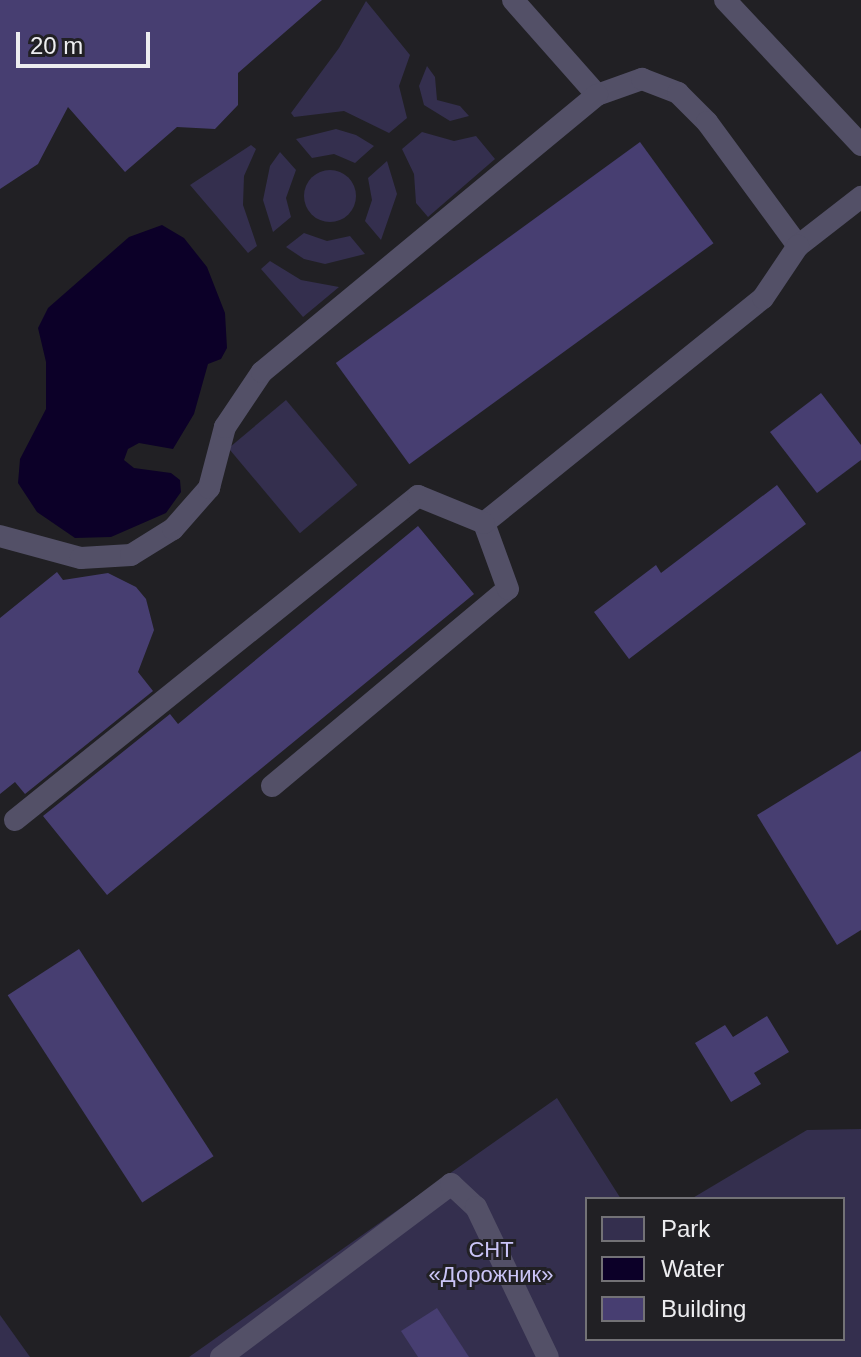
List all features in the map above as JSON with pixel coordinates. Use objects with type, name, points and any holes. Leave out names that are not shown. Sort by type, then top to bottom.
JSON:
[{"type":"lane","points":[[513,0],[597,95]]},
{"type":"lane","points":[[725,0],[861,145]]},
{"type":"lane","points":[[0,536],[81,558],[131,555],[173,529],[209,488],[225,427],[262,372],[597,95],[642,79],[678,93],[707,122],[798,246]]},
{"type":"lane","points":[[484,523],[763,298],[798,246],[861,197]]},
{"type":"lane","points":[[15,820],[418,496],[484,523],[508,589],[272,786]]},
{"type":"lane","points":[[221,1357],[451,1184],[476,1207],[548,1357]]},
{"type":"green space","points":[[366,1],[410,55],[399,86],[407,118],[389,133],[344,111],[294,117],[291,113],[339,48]]},
{"type":"green space","points":[[427,66],[435,77],[437,100],[460,106],[469,116],[450,121],[424,105],[419,86]]},
{"type":"green space","points":[[336,129],[356,135],[374,146],[355,163],[334,154],[312,158],[296,139]]},
{"type":"green space","points":[[422,132],[454,141],[476,136],[495,159],[428,217],[416,203],[414,174],[402,149]]},
{"type":"green space","points":[[251,145],[256,149],[244,176],[243,205],[257,246],[248,253],[190,185]]},
{"type":"green space","points":[[280,152],[296,170],[286,198],[291,217],[273,232],[263,200],[270,166]]},
{"type":"green space","points":[[387,161],[397,194],[381,240],[365,221],[372,200],[368,178]]},
{"type":"green space","points":[[330,170],[348,178],[356,196],[348,214],[330,222],[312,214],[304,196],[312,178]]},
{"type":"green space","points":[[304,233],[327,241],[350,236],[365,254],[325,264],[304,259],[286,247]]},
{"type":"green space","points":[[270,261],[301,280],[339,287],[303,317],[261,269]]},
{"type":"green space","points":[[286,400],[357,485],[300,533],[229,448]]},
{"type":"green space","name":"СНТ «Дорожник»","points":[[557,1098],[620,1197],[585,1197],[585,1341],[845,1341],[845,1197],[694,1197],[807,1130],[861,1129],[861,1357],[189,1357]]},
{"type":"green space","points":[[0,1315],[30,1357],[0,1357]]},
{"type":"water","points":[[162,225],[184,238],[207,267],[225,313],[227,348],[221,359],[208,364],[194,414],[173,449],[139,443],[128,449],[124,460],[134,468],[171,473],[180,480],[181,492],[166,513],[111,537],[75,538],[37,512],[18,483],[20,459],[46,409],[46,362],[38,328],[48,308],[129,237]]},
{"type":"building","points":[[0,0],[322,0],[238,73],[238,105],[215,129],[177,127],[125,172],[68,107],[38,164],[0,189]]},
{"type":"building","points":[[640,142],[713,243],[409,464],[336,363]]},
{"type":"building","points":[[821,393],[861,445],[861,460],[817,493],[770,432]]},
{"type":"building","points":[[777,485],[806,524],[629,659],[594,612],[656,565],[661,573]]},
{"type":"building","points":[[418,526],[474,594],[107,895],[43,816],[170,714],[178,724]]},
{"type":"building","points":[[57,572],[63,580],[108,573],[136,587],[146,599],[154,630],[138,672],[153,691],[25,794],[15,782],[0,794],[0,618]]},
{"type":"building","points":[[861,751],[861,930],[837,945],[757,815]]},
{"type":"building","points":[[79,949],[214,1156],[142,1202],[8,995]]},
{"type":"building","points":[[767,1016],[789,1052],[754,1073],[761,1084],[731,1102],[695,1043],[725,1025],[733,1037]]},
{"type":"building","points":[[437,1308],[469,1357],[418,1357],[401,1331]]}]
